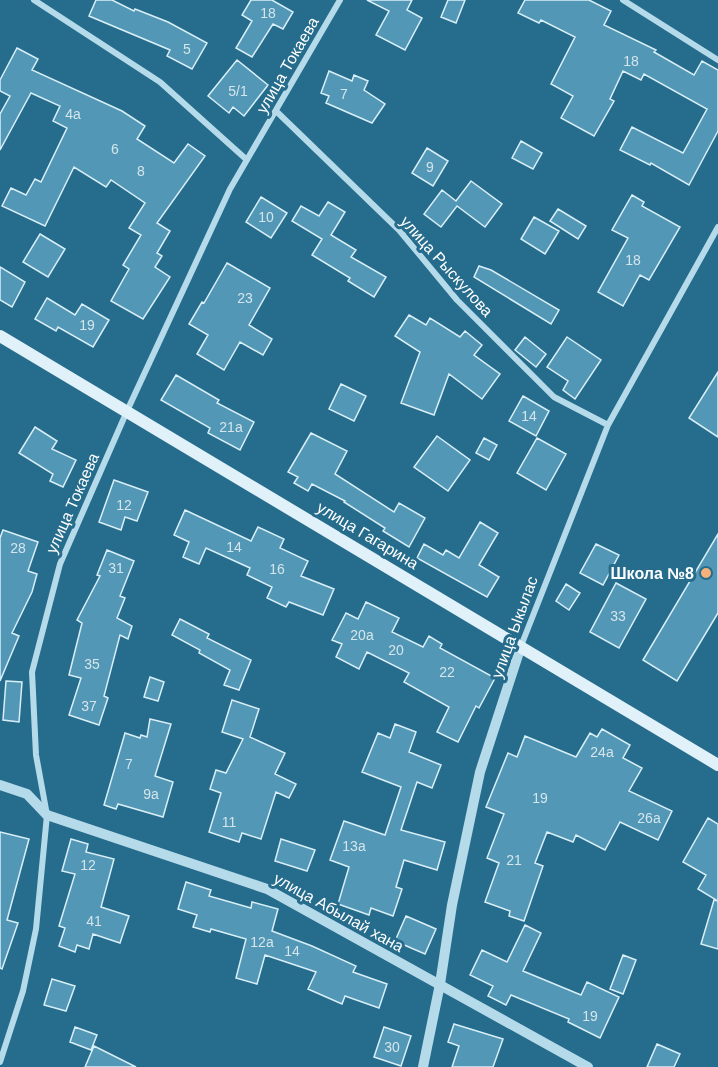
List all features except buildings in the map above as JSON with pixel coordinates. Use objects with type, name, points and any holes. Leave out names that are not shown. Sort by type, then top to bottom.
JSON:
[{"type":"main road","name":"улица Гагарина","points":[[0,336],[718,765]]},
{"type":"street","points":[[34,0],[160,82],[247,160]]},
{"type":"street","name":"улица Токаева","points":[[0,1062],[23,991],[36,929],[47,815],[36,755],[32,672],[60,564],[127,411],[230,189],[340,0]]},
{"type":"street","points":[[623,0],[718,60]]},
{"type":"street","name":"улица Рыскулова","points":[[276,111],[399,230],[457,300],[554,397],[608,425]]},
{"type":"street","name":"улица Ыкылас","points":[[423,1067],[440,984],[452,905],[480,772],[521,646],[608,425],[718,227]]},
{"type":"street","name":"улица Абылай хана","points":[[0,785],[27,794],[47,815],[267,889],[588,1067]]},
{"type":"place","name":"Школа №8","points":[[706,573]]}]
